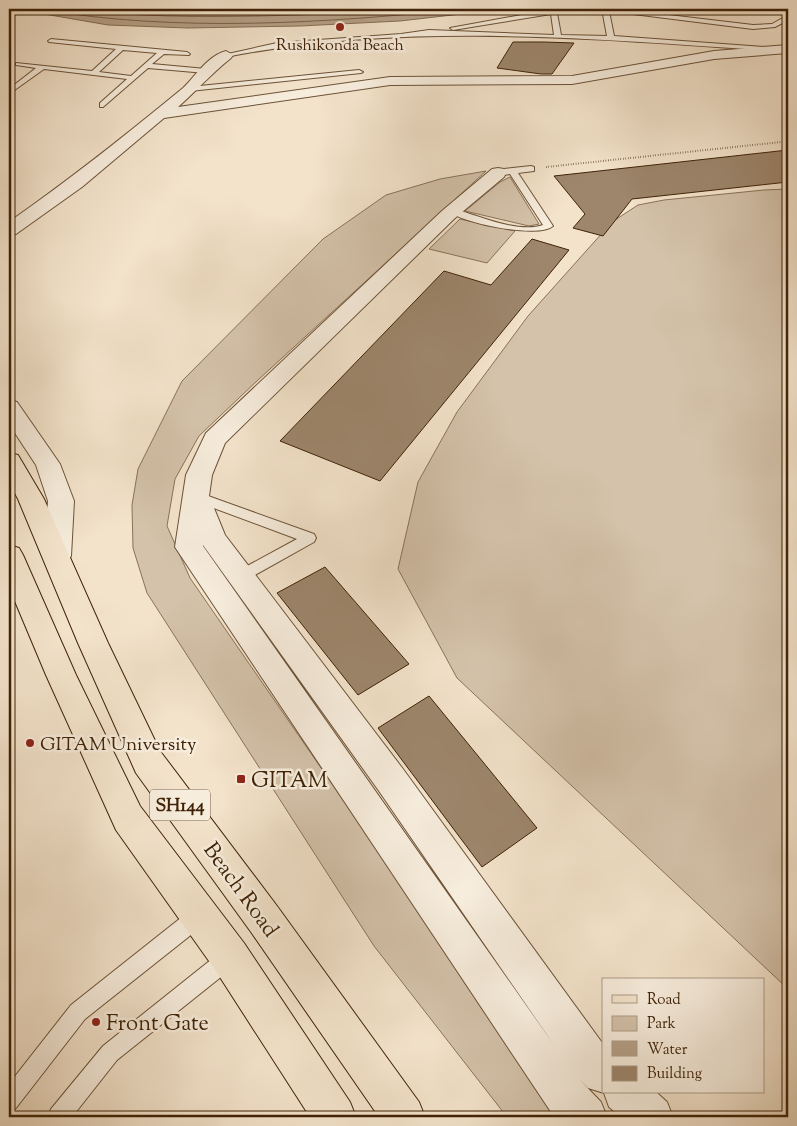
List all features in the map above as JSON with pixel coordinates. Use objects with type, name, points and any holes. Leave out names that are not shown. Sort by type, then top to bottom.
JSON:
[{"type":"main road","name":"Beach Road","points":[[9,461],[31,499],[148,762],[264,919],[404,1117]]},
{"type":"main road","name":"SH144","points":[[9,555],[61,675],[128,818],[230,958],[335,1117]]},
{"type":"street","points":[[159,114],[390,81],[572,80],[714,55],[786,49]]},
{"type":"street","points":[[9,230],[76,183],[190,89],[206,71],[226,55]]},
{"type":"street","points":[[505,172],[452,211],[215,439],[199,475],[189,547],[568,1100],[586,1117]]},
{"type":"street","points":[[9,407],[48,464],[61,501],[57,556]]},
{"type":"street","points":[[197,497],[213,539],[391,780],[591,1062],[602,1072]]},
{"type":"street","points":[[626,1094],[652,1117]]},
{"type":"lane","points":[[226,55],[277,45],[421,33],[572,9]]},
{"type":"lane","points":[[611,38],[605,9],[754,27],[773,26],[788,17]]},
{"type":"lane","points":[[554,11],[558,37]]},
{"type":"lane","points":[[508,18],[511,35]]},
{"type":"lane","points":[[421,33],[611,38],[786,49]]},
{"type":"lane","points":[[51,41],[187,54]]},
{"type":"lane","points":[[93,74],[121,48]]},
{"type":"lane","points":[[103,105],[162,52]]},
{"type":"lane","points":[[18,64],[133,78]]},
{"type":"lane","points":[[146,66],[206,71]]},
{"type":"lane","points":[[9,92],[41,68]]},
{"type":"lane","points":[[190,89],[359,72]]},
{"type":"lane","points":[[505,172],[531,169]]},
{"type":"lane","points":[[452,211],[525,230],[543,230],[548,226],[505,172]]},
{"type":"lane","points":[[197,497],[309,538],[240,576]]},
{"type":"lane","points":[[9,1101],[78,1012],[199,916]]},
{"type":"lane","points":[[59,1117],[110,1054],[230,958]]},
{"type":"path","points":[[531,169],[781,142]]},
{"type":"green space","points":[[486,171],[199,436],[175,479],[167,526],[190,578],[562,1117],[507,1117],[374,946],[147,593],[133,548],[132,505],[138,469],[182,381],[323,239],[386,195],[440,179]]},
{"type":"green space","points":[[510,177],[539,224],[529,226],[465,211],[500,182]]},
{"type":"green space","points":[[788,189],[788,989],[457,678],[398,569],[418,482],[457,412],[528,316],[612,222],[638,205],[664,200]]},
{"type":"green space","points":[[460,219],[515,231],[487,263],[429,249]]},
{"type":"water","points":[[15,9],[505,9],[400,21],[300,26],[188,28],[108,25]]},
{"type":"building","points":[[513,42],[574,43],[552,74],[541,74],[497,68]]},
{"type":"building","points":[[788,150],[788,182],[632,199],[603,236],[573,228],[585,214],[554,176]]},
{"type":"building","points":[[532,239],[569,250],[380,481],[280,441],[444,271],[491,285]]},
{"type":"building","points":[[325,567],[409,664],[358,695],[277,593]]},
{"type":"building","points":[[429,696],[537,828],[482,867],[378,728]]},
{"type":"place","name":"Rushikonda Beach","points":[[340,27]]},
{"type":"place","name":"GITAM University","points":[[30,743]]},
{"type":"place","name":"GITAM","points":[[241,779]]},
{"type":"place","name":"Front Gate","points":[[96,1022]]}]
